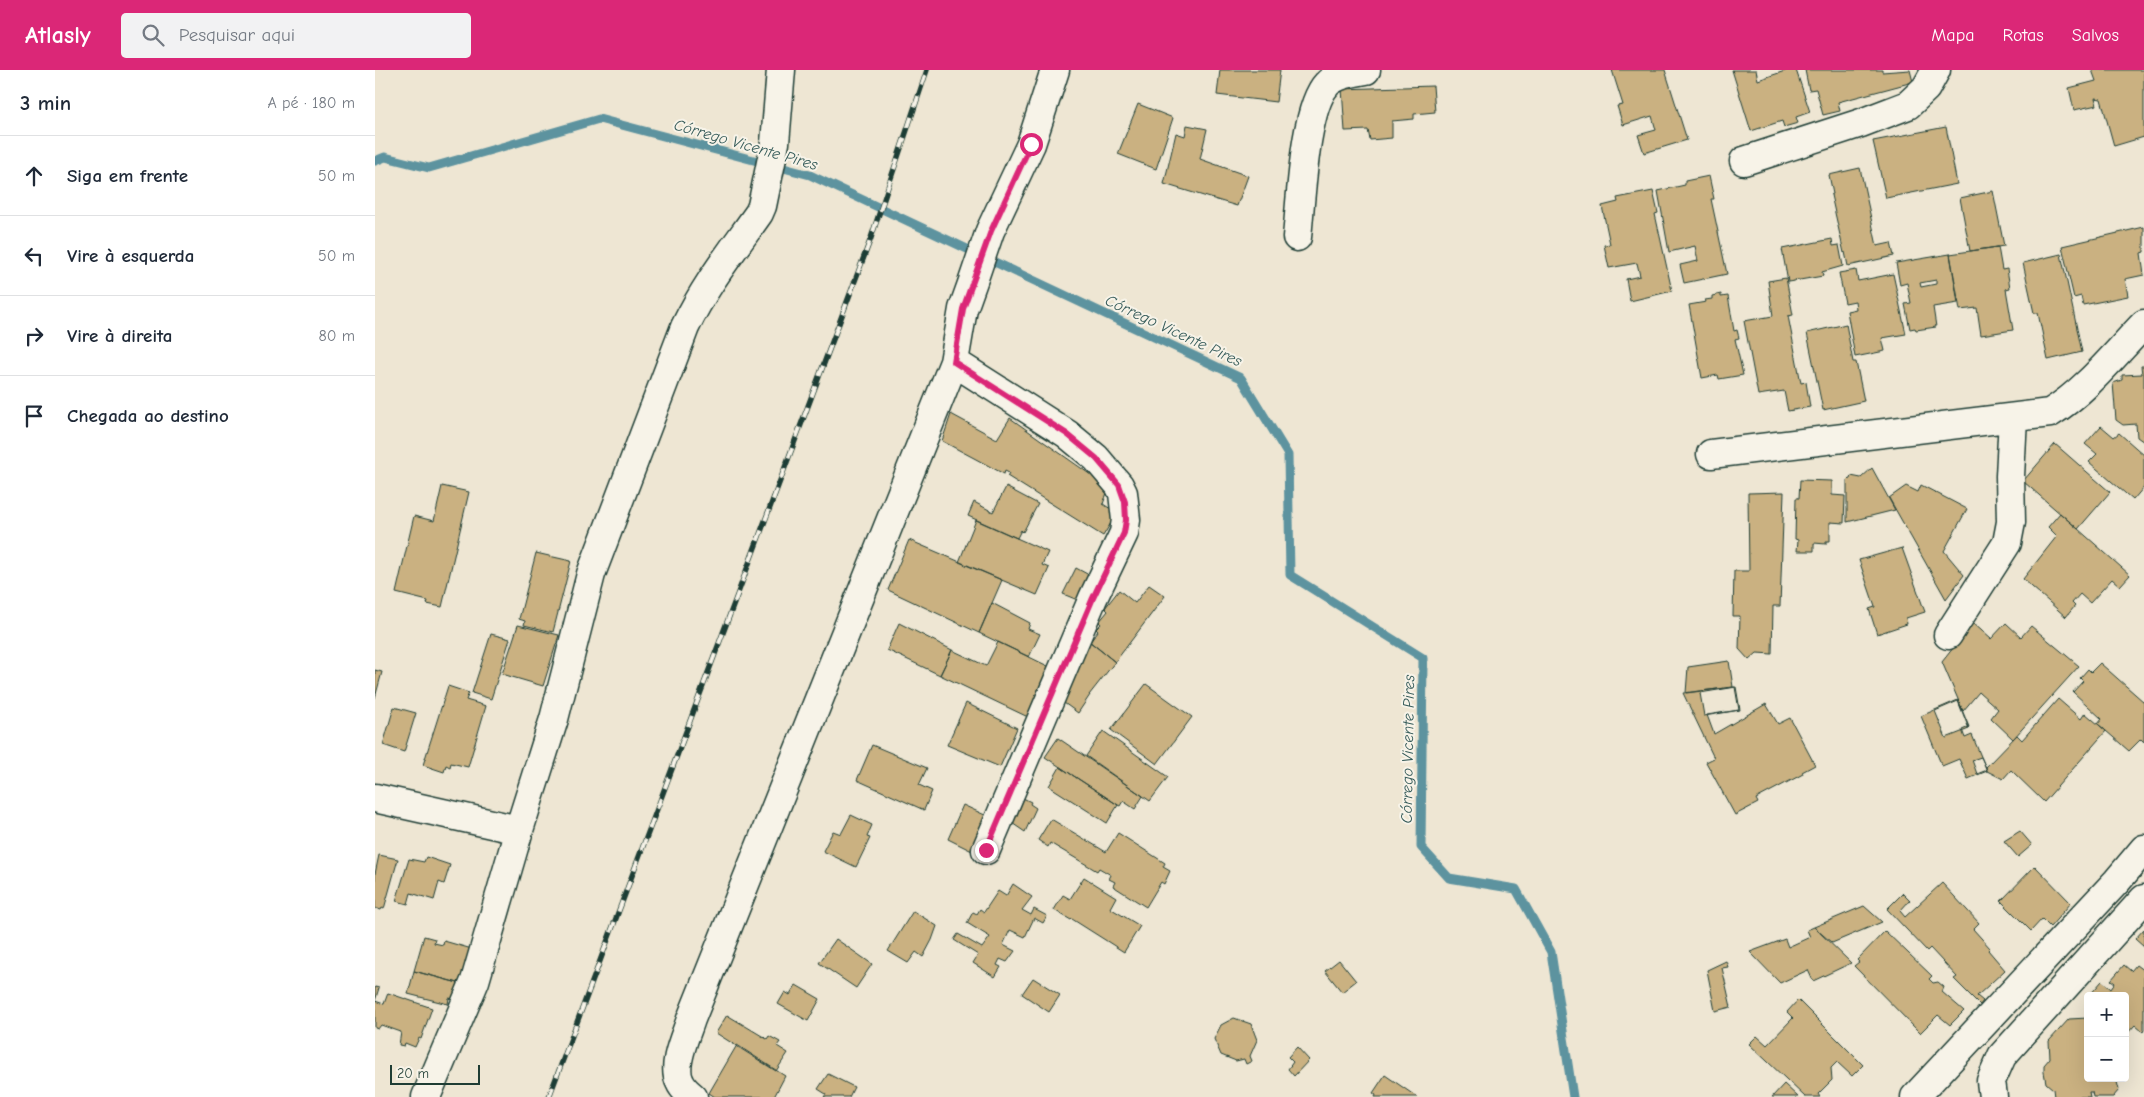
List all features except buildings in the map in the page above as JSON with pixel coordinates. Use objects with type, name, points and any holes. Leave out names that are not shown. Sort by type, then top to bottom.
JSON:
[{"type":"street","points":[[426,1097],[475,981],[554,719],[591,574],[685,326],[715,272],[759,213],[765,194],[775,143],[781,70]]},
{"type":"street","points":[[682,1092],[677,1070],[680,1052],[691,1018],[954,362],[963,309],[973,280],[991,231],[1031,144],[1055,70]]},
{"type":"street","points":[[1297,237],[1310,122],[1317,97],[1328,82],[1348,72],[1366,70]]},
{"type":"street","points":[[1745,161],[1861,123],[1908,105],[1926,88],[1936,70]]},
{"type":"street","points":[[1711,454],[2050,413],[2065,404],[2144,324]]},
{"type":"street","points":[[954,362],[1067,434],[1096,458],[1119,485],[1125,502],[1126,520],[1124,533],[1093,598],[986,850]]},
{"type":"street","points":[[1948,635],[2007,543],[2011,522],[2010,476],[2013,418]]},
{"type":"street","points":[[375,798],[519,830]]},
{"type":"street","points":[[1915,1097],[2117,881],[2144,849]]},
{"type":"street","points":[[1993,1097],[1991,1082],[2002,1056],[2144,899]]},
{"type":"waterway","name":"Córrego Vicente Pires","points":[[375,161],[385,157],[429,168],[599,119],[810,175],[1241,378],[1288,455],[1290,575],[1423,658],[1421,847],[1449,878],[1516,889],[1551,952],[1573,1097]]},
{"type":"railway","points":[[549,1097],[871,238],[927,70]]},
{"type":"route","points":[[986,850],[1093,598],[1124,533],[1126,520],[1125,502],[1119,485],[1083,446],[954,362],[963,309],[991,231],[1031,144]]}]
